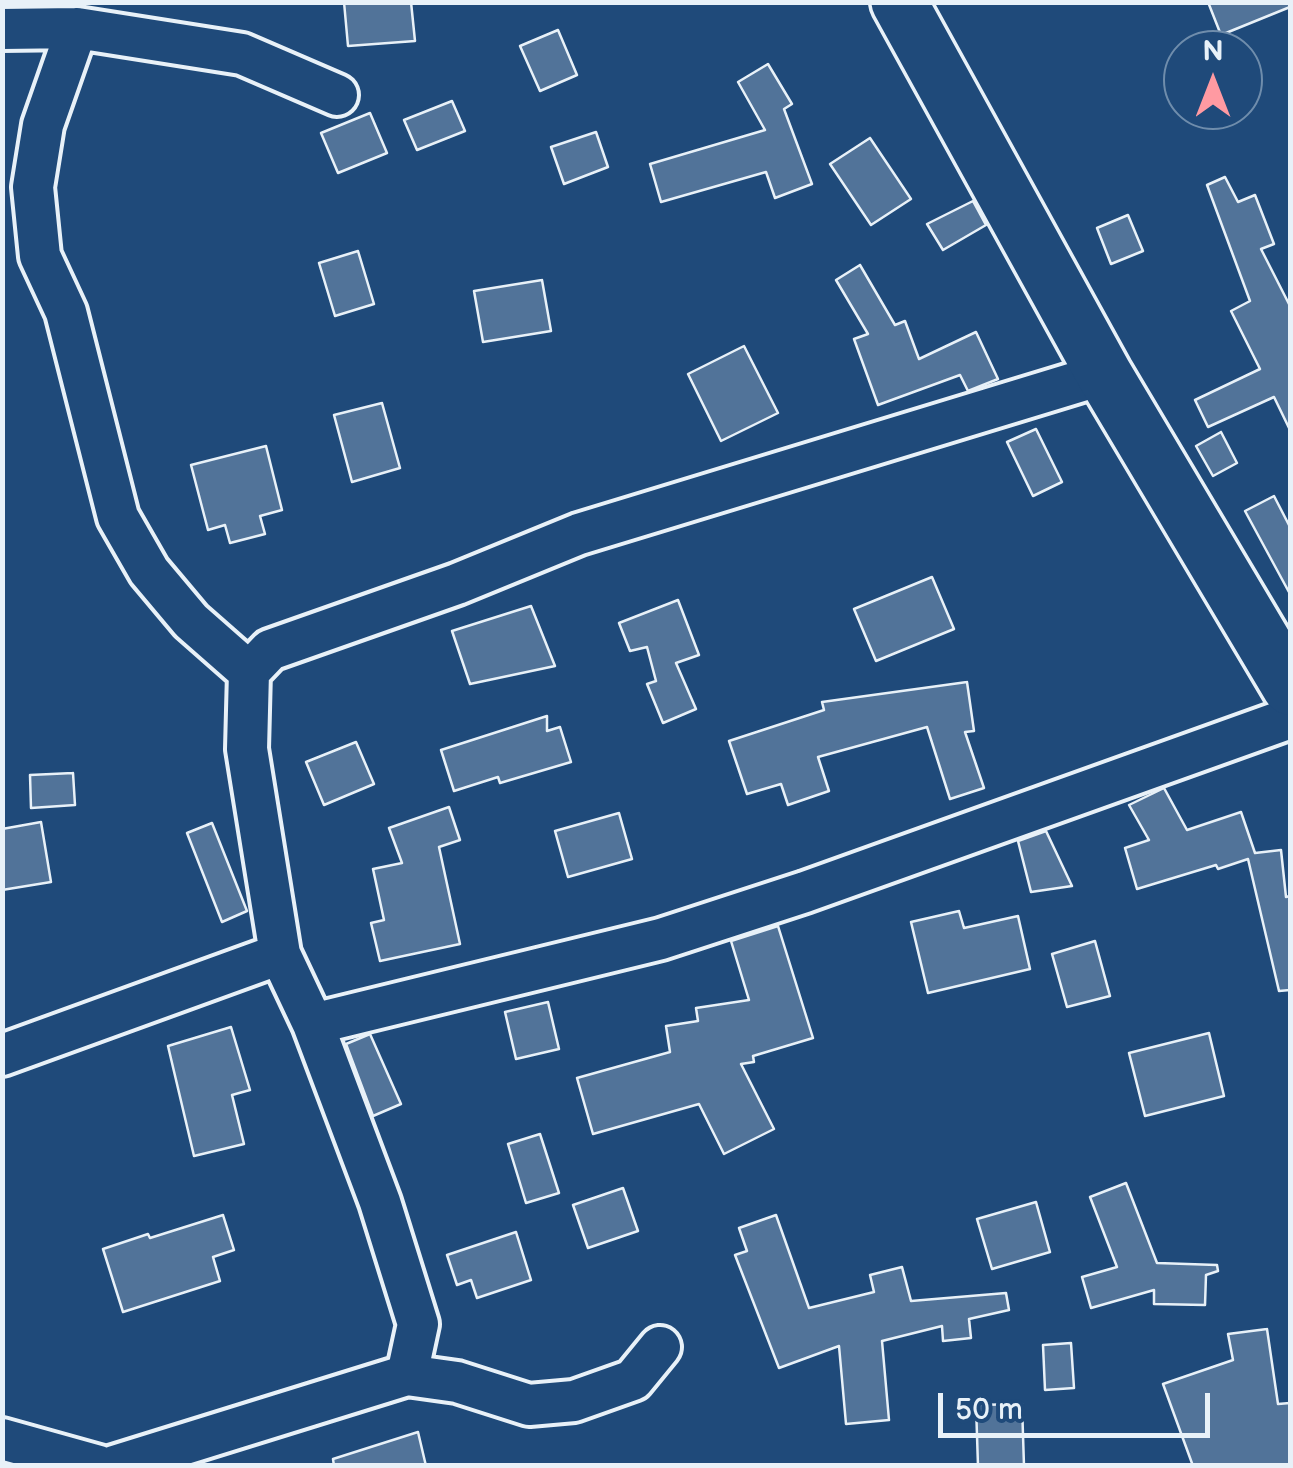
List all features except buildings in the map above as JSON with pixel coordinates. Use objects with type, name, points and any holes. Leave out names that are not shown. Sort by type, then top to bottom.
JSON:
[{"type":"street","points":[[899,2],[1104,374],[1290,687]]},
{"type":"street","points":[[2,28],[77,28],[242,54],[337,95]]},
{"type":"street","points":[[77,28],[43,125],[33,186],[40,256],[66,312],[118,517],[149,571],[191,621],[249,672]]},
{"type":"street","points":[[408,1374],[418,1324],[380,1202],[313,1024],[280,954],[246,749],[249,672],[270,650],[457,584],[579,534],[1104,374]]},
{"type":"street","points":[[313,1024],[661,939],[805,892],[1290,718]]},
{"type":"street","points":[[2,1055],[280,954]]},
{"type":"street","points":[[114,1466],[408,1374],[457,1382],[530,1406],[574,1401],[633,1380],[660,1347]]},
{"type":"street","points":[[2,1438],[99,1466]]}]
